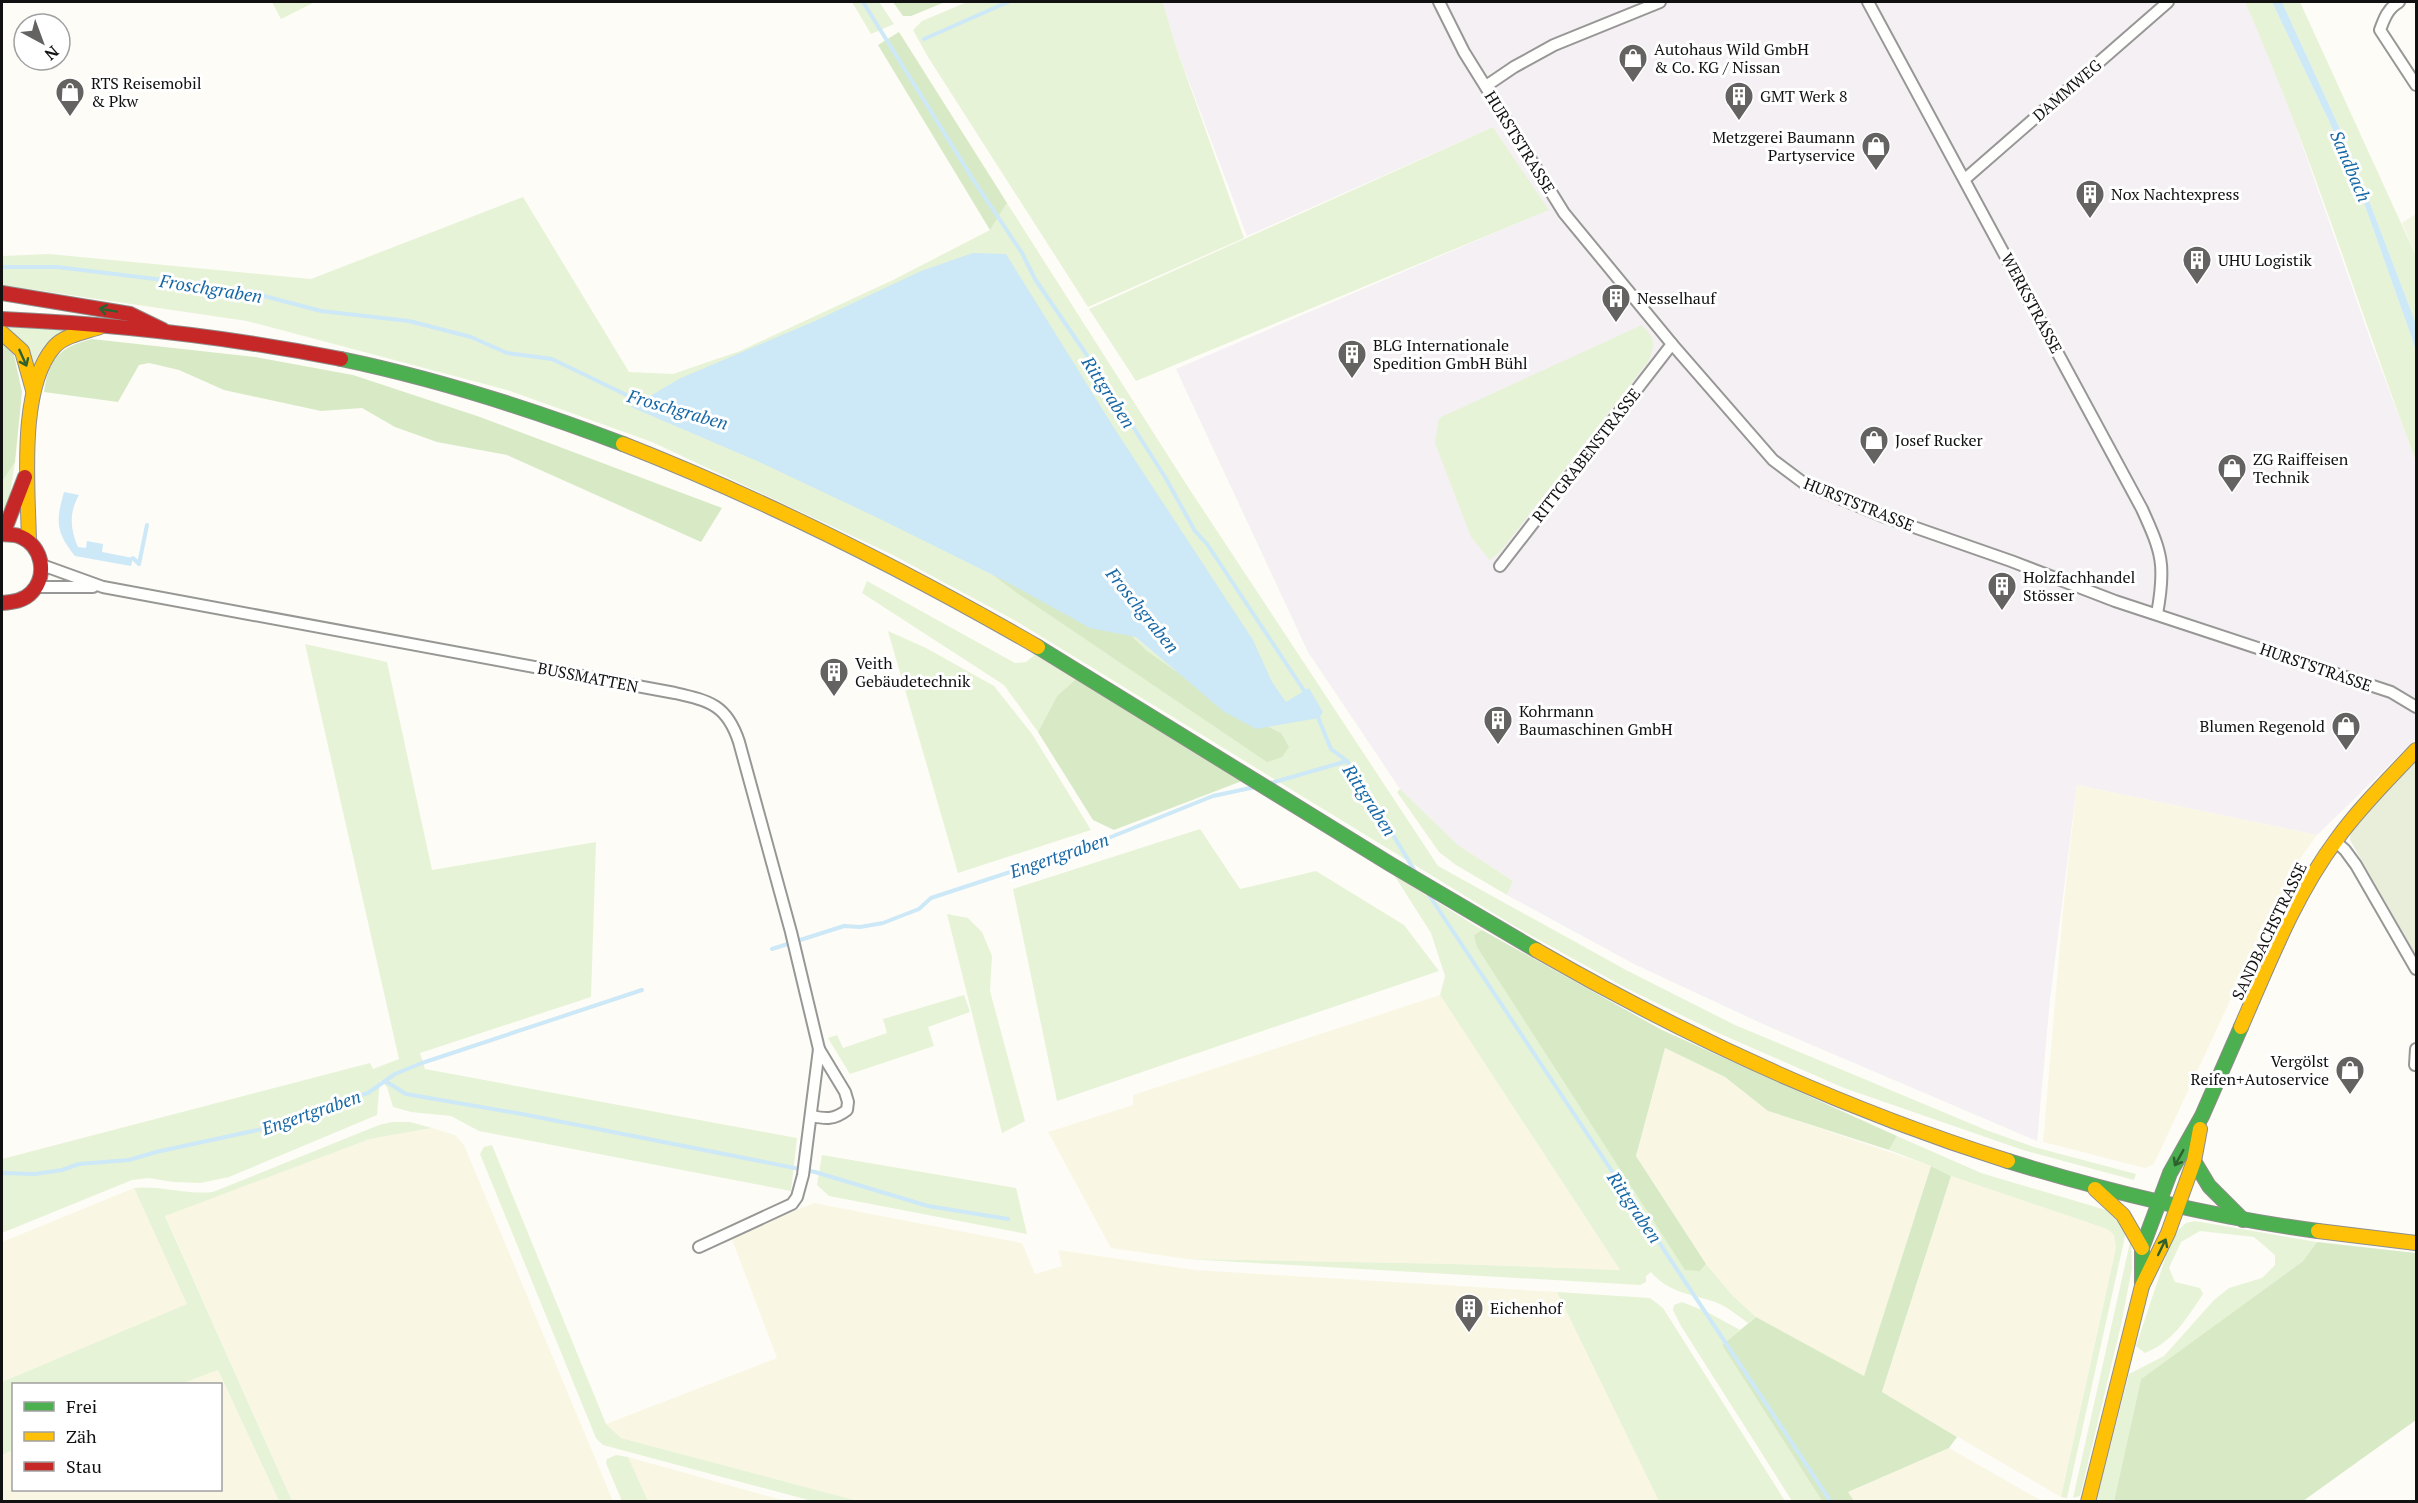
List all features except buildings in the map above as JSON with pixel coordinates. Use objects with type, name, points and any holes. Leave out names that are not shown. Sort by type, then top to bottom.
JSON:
[{"type":"main road","points":[[2,293],[130,314],[163,330]]},
{"type":"main road","points":[[2,319],[163,330],[248,341],[354,362],[455,387],[613,440],[794,517],[920,580],[1014,632],[1467,910],[1564,966],[1716,1044],[1844,1101],[1983,1152],[2090,1185],[2243,1220],[2416,1244]]},
{"type":"main road","points":[[29,541],[28,468],[33,390],[43,362],[55,346],[64,340],[106,325]]},
{"type":"main road","points":[[2,333],[22,351],[33,390]]},
{"type":"main road","points":[[2,603],[20,601],[37,587],[42,566],[36,549],[29,541],[19,536],[2,534],[28,468]]},
{"type":"main road","name":"SANDBACHSTRASSE","points":[[2142,1248],[2170,1173],[2202,1116],[2277,945],[2310,880],[2335,841],[2379,787],[2416,750]]},
{"type":"main road","name":"SANDBACHSTRASSE","points":[[2142,1286],[2168,1233],[2194,1161],[2202,1116]]},
{"type":"main road","points":[[2194,1161],[2201,1178],[2212,1192],[2243,1220]]},
{"type":"main road","points":[[2088,1502],[2142,1286],[2142,1248],[2133,1226],[2122,1212],[2090,1185]]},
{"type":"street","name":"HURSTSTRASSE","points":[[1439,2],[1464,52],[1564,213],[1672,345],[1773,460],[1804,484],[1886,517],[2115,601],[2391,692],[2416,707]]},
{"type":"street","points":[[1486,86],[1514,67],[1554,45],[1660,2]]},
{"type":"street","name":"WERKSTRASSE","points":[[1868,2],[2142,509],[2156,541],[2163,569],[2157,614]]},
{"type":"street","name":"DAMMWEG","points":[[1965,178],[2168,2]]},
{"type":"street","points":[[2399,2],[2393,5],[2384,18],[2380,30],[2416,85]]},
{"type":"street","name":"RITTGRABENSTRASSE","points":[[1500,566],[1672,345]]},
{"type":"street","name":"BUSSMATTEN","points":[[42,566],[103,587],[675,693],[711,703],[722,710],[735,730],[791,932],[819,1049],[845,1092],[848,1102],[847,1110],[839,1116],[827,1120],[811,1116]]},
{"type":"street","name":"BUSSMATTEN","points":[[37,587],[103,587]]},
{"type":"street","points":[[2335,841],[2356,865],[2416,969]]},
{"type":"street","name":"BUSSMATTEN","points":[[699,1247],[792,1204],[797,1197],[803,1175],[819,1049]]},
{"type":"street","points":[[2415,1065],[2416,1049]]},
{"type":"shaded area","points":[[1163,2],[2245,2],[2279,79],[2374,350],[2416,462],[2416,739],[2317,835],[2077,785],[2050,999],[2037,1141],[1763,1024],[1634,964],[1507,895],[1513,881],[1458,845],[1400,789],[1308,652],[1176,369],[1548,210],[1493,127],[1247,236],[1176,47]]},
{"type":"shaded area","points":[[2077,785],[2317,835],[2302,856],[2268,919],[2154,1164],[2145,1168],[2043,1142],[2063,910]]},
{"type":"shaded area","points":[[1440,995],[1620,1270],[1455,1264],[1187,1259],[1111,1248],[1048,1132],[1133,1105],[1133,1095]]},
{"type":"shaded area","points":[[1665,1048],[1725,1077],[1768,1111],[1931,1166],[1864,1377],[1756,1317],[1732,1295],[1706,1264],[1636,1156]]},
{"type":"shaded area","points":[[432,1128],[455,1135],[464,1145],[613,1501],[292,1501],[165,1215],[370,1139]]},
{"type":"shaded area","points":[[1951,1176],[2107,1229],[2114,1235],[2116,1248],[2061,1497],[1882,1393]]},
{"type":"shaded area","points":[[134,1188],[188,1304],[2,1382],[2,1242]]},
{"type":"shaded area","points":[[814,1203],[1022,1243],[1035,1274],[1062,1266],[1058,1250],[1195,1270],[1557,1292],[1660,1501],[858,1501],[621,1438],[606,1424],[777,1358],[731,1237]]},
{"type":"shaded area","points":[[218,1370],[279,1501],[2,1502],[2,1455],[12,1450],[12,1491],[222,1491],[222,1383],[184,1383]]},
{"type":"shaded area","points":[[1949,1448],[2042,1501],[1854,1502],[1848,1492]]},
{"type":"shaded area","points":[[628,1457],[778,1499],[786,1501],[648,1501]]},
{"type":"green space","points":[[272,2],[315,2],[281,19]]},
{"type":"green space","points":[[852,2],[879,2],[894,24],[871,34]]},
{"type":"green space","points":[[893,2],[945,2],[911,16],[903,16]]},
{"type":"green space","points":[[967,2],[1163,2],[1176,47],[1244,238],[1088,307],[913,30],[922,21]]},
{"type":"green space","points":[[2245,2],[2272,2],[2329,121],[2364,203],[2416,350],[2416,462],[2292,115]]},
{"type":"green space","points":[[2282,2],[2300,2],[2416,256],[2416,324],[2351,153]]},
{"type":"green space","points":[[899,32],[1007,203],[990,230],[878,45]]},
{"type":"green space","points":[[1493,127],[1549,210],[1136,381],[1089,309]]},
{"type":"green space","points":[[523,197],[629,372],[673,374],[740,351],[893,280],[990,230],[1007,203],[1188,487],[1438,866],[1626,970],[1735,1025],[1986,1130],[2034,1147],[2136,1174],[2134,1180],[2023,1150],[1844,1088],[1716,1032],[1626,988],[1516,927],[1016,621],[891,554],[652,442],[507,390],[247,321],[2,285],[2,256],[49,254],[311,279]]},
{"type":"green space","points":[[2416,214],[2416,256],[2402,223]]},
{"type":"green space","points":[[1642,325],[1653,342],[1648,362],[1500,552],[1490,560],[1471,537],[1435,443],[1439,418]]},
{"type":"green space","points":[[5,328],[72,328],[46,344],[38,356],[33,372],[25,346]]},
{"type":"green space","points":[[92,339],[255,357],[353,375],[480,417],[722,508],[701,542],[507,455],[437,442],[395,427],[362,408],[321,411],[224,390],[179,370],[149,363],[139,365],[118,402],[44,392],[49,371],[57,356],[71,346]]},
{"type":"green space","points":[[2,341],[14,355],[22,392],[15,462],[2,482]]},
{"type":"green space","points":[[15,462],[9,501],[2,512],[2,482]]},
{"type":"green space","points":[[983,557],[1087,593],[1147,651],[1224,705],[1281,733],[1289,747],[1282,757],[1267,762],[1017,593],[993,575]]},
{"type":"green space","points":[[867,581],[1015,663],[1026,662],[1037,653],[1077,678],[1057,696],[1038,732],[1004,685],[862,593]]},
{"type":"green space","points":[[888,631],[926,648],[994,686],[1032,734],[1091,830],[958,873]]},
{"type":"green space","points":[[305,644],[387,662],[432,870],[596,842],[591,997],[420,1053],[425,1069],[797,1138],[791,1191],[479,1131],[451,1116],[411,1112],[393,1107],[387,1087],[380,1080],[377,1115],[229,1177],[200,1183],[149,1178],[132,1180],[2,1233],[2,1159],[370,1063],[373,1069],[399,1059]]},
{"type":"green space","points":[[1077,678],[1242,781],[1114,830],[1093,820],[1038,732],[1057,696]]},
{"type":"green space","points":[[2416,757],[2416,955],[2350,840],[2351,829]]},
{"type":"green space","points":[[1400,789],[1458,845],[1513,881],[1507,895],[1456,865],[1439,852],[1397,792]]},
{"type":"green space","points":[[1200,829],[1240,889],[1316,871],[1404,925],[1439,971],[1057,1101],[1013,889]]},
{"type":"green space","points":[[1394,875],[1482,930],[1474,935],[1700,1271],[1706,1264],[1732,1295],[1756,1317],[1748,1323],[1720,1304],[1673,1289],[1651,1272],[1646,1276],[1646,1282],[1640,1285],[1187,1259],[1455,1264],[1620,1270],[1440,995],[1445,976],[1431,933]]},
{"type":"green space","points":[[947,914],[968,918],[982,932],[992,956],[990,991],[1025,1121],[1002,1133]]},
{"type":"green space","points":[[1482,930],[1662,1030],[1897,1136],[1889,1150],[1768,1111],[1725,1077],[1665,1048],[1636,1156],[1706,1264],[1700,1271],[1685,1270],[1477,947],[1474,935]]},
{"type":"green space","points":[[964,995],[970,1012],[928,1027],[934,1046],[850,1074],[828,1038],[837,1035],[843,1048],[887,1033],[883,1019]]},
{"type":"green space","points":[[410,1122],[432,1128],[370,1139],[165,1216],[292,1501],[279,1501],[218,1370],[184,1383],[12,1383],[12,1450],[2,1455],[2,1382],[187,1304],[134,1188],[213,1192],[379,1125]]},
{"type":"green space","points":[[1897,1136],[1981,1173],[2106,1210],[2117,1217],[2126,1232],[2067,1498],[2061,1497],[2116,1248],[2114,1235],[2107,1229],[1951,1176],[1889,1150]]},
{"type":"green space","points":[[492,1145],[606,1424],[621,1438],[858,1501],[812,1501],[603,1445],[596,1438],[480,1154],[484,1147]]},
{"type":"green space","points":[[822,1155],[1016,1188],[1027,1234],[829,1196],[817,1185]]},
{"type":"green space","points":[[1931,1166],[1951,1176],[1882,1392],[1957,1437],[1949,1448],[1848,1492],[1854,1501],[1822,1501],[1722,1345],[1756,1317],[1864,1376]]},
{"type":"green space","points":[[2195,1221],[2317,1242],[2303,1261],[2141,1379],[2114,1501],[2096,1502],[2129,1374],[2164,1356],[2214,1300],[2229,1288],[2262,1278],[2275,1265],[2275,1255],[2254,1237],[2200,1231],[2181,1242],[2169,1268],[2175,1282],[2200,1288],[2203,1294],[2171,1336],[2164,1343],[2145,1353],[2136,1346],[2173,1235],[2186,1223]]},
{"type":"green space","points":[[2131,1238],[2132,1268],[2121,1325],[2080,1496],[2073,1498]]},
{"type":"green space","points":[[2317,1242],[2416,1253],[2416,1420],[2303,1501],[2114,1501],[2141,1379],[2303,1261]]},
{"type":"green space","points":[[1557,1292],[1650,1298],[1663,1308],[1785,1501],[1659,1501]]},
{"type":"green space","points":[[1682,1302],[1709,1313],[1740,1330],[1722,1345],[1822,1501],[1792,1501],[1681,1326],[1673,1310],[1674,1305]]},
{"type":"green space","points":[[616,1455],[628,1457],[648,1501],[622,1501],[606,1463],[607,1459]]},
{"type":"water","name":"Sandbach","points":[[2272,2],[2282,2],[2351,153],[2416,324],[2416,350],[2364,203],[2329,121]]},
{"type":"water","points":[[973,253],[1006,254],[1116,431],[1253,640],[1272,682],[1286,702],[1309,688],[1323,712],[1319,718],[1256,729],[1223,711],[1136,637],[1090,628],[1005,581],[878,518],[757,461],[631,407],[681,378],[815,321],[921,271]]},
{"type":"water","points":[[64,492],[79,495],[72,521],[73,534],[78,547],[86,548],[87,541],[103,544],[102,552],[133,558],[131,566],[75,556],[64,540],[59,526]]},
{"type":"waterway","name":"Rittgraben","points":[[863,2],[976,184],[1022,253],[1035,279],[1097,370],[1165,477],[1195,531],[1207,544],[1307,695]]},
{"type":"waterway","points":[[924,39],[1008,2]]},
{"type":"waterway","name":"Froschgraben","points":[[2,267],[57,267],[180,282],[249,292],[321,311],[409,321],[471,337],[507,353],[552,359],[643,403]]},
{"type":"waterway","points":[[133,558],[139,564],[147,525]]},
{"type":"waterway","name":"Rittgraben","points":[[1317,715],[1331,749],[1347,761],[1358,777],[1416,873]]},
{"type":"waterway","name":"Engertgraben","points":[[1271,783],[1347,761]]},
{"type":"waterway","name":"Engertgraben","points":[[772,949],[844,926],[860,927],[883,923],[919,909],[931,898],[1086,847],[1213,796],[1255,787]]},
{"type":"waterway","name":"Rittgraben","points":[[1429,895],[1831,1502]]},
{"type":"waterway","name":"Engertgraben","points":[[2,1173],[35,1174],[62,1170],[79,1164],[129,1160],[290,1123],[326,1105],[368,1093],[395,1074],[422,1063],[642,990]]},
{"type":"waterway","points":[[385,1081],[406,1094],[522,1114],[815,1172],[928,1206],[1008,1219]]},
{"type":"traffic: fast","points":[[341,359],[484,396],[623,444]]},
{"type":"traffic: fast","points":[[1038,647],[1390,864],[1536,950]]},
{"type":"traffic: fast","points":[[2142,1286],[2142,1248],[2170,1173],[2202,1116],[2241,1027]]},
{"type":"traffic: fast","points":[[2008,1161],[2161,1202],[2239,1219],[2318,1231]]},
{"type":"traffic: fast","points":[[2194,1161],[2209,1186],[2243,1220]]},
{"type":"traffic: slow","points":[[29,541],[28,440],[35,387],[43,365],[54,347],[69,337],[100,327]]},
{"type":"traffic: slow","points":[[2,333],[22,351],[33,390]]},
{"type":"traffic: slow","points":[[623,444],[730,489],[834,538],[937,590],[1038,647]]},
{"type":"traffic: slow","points":[[2241,1027],[2284,930],[2308,883],[2355,816],[2416,750]]},
{"type":"traffic: slow","points":[[1536,950],[1649,1012],[1766,1068],[1886,1118],[2008,1161]]},
{"type":"traffic: slow","points":[[2088,1502],[2142,1286],[2168,1233],[2194,1161],[2200,1129]]},
{"type":"traffic: slow","points":[[2095,1189],[2123,1215],[2142,1248]]},
{"type":"traffic: slow","points":[[2318,1231],[2416,1243]]},
{"type":"traffic: jam","points":[[2,293],[130,314],[163,330]]},
{"type":"traffic: jam","points":[[2,319],[87,324],[172,333],[257,344],[341,359]]},
{"type":"traffic: jam","points":[[3,534],[25,477]]},
{"type":"traffic: jam","points":[[2,534],[19,536],[28,541],[38,554],[41,570],[37,585],[29,595],[2,603]]},
{"type":"place","name":"Autohaus Wild GmbH & Co. KG / Nissan","points":[[1633,84]]},
{"type":"place","name":"RTS Reisemobil & Pkw","points":[[70,118]]},
{"type":"place","name":"GMT Werk 8","points":[[1739,122]]},
{"type":"place","name":"Metzgerei Baumann Partyservice","points":[[1876,172]]},
{"type":"place","name":"Nox Nachtexpress","points":[[2090,220]]},
{"type":"place","name":"UHU Logistik","points":[[2197,286]]},
{"type":"place","name":"Nesselhauf","points":[[1616,324]]},
{"type":"place","name":"BLG Internationale Spedition GmbH Bühl","points":[[1352,380]]},
{"type":"place","name":"Josef Rucker","points":[[1874,466]]},
{"type":"place","name":"ZG Raiffeisen Technik","points":[[2232,494]]},
{"type":"place","name":"Holzfachhandel Stösser","points":[[2002,612]]},
{"type":"place","name":"Veith Gebäudetechnik","points":[[834,698]]},
{"type":"place","name":"Kohrmann Baumaschinen GmbH","points":[[1498,746]]},
{"type":"place","name":"Blumen Regenold","points":[[2346,752]]},
{"type":"place","name":"Vergölst Reifen+Autoservice","points":[[2350,1096]]},
{"type":"place","name":"Eichenhof","points":[[1469,1334]]}]
